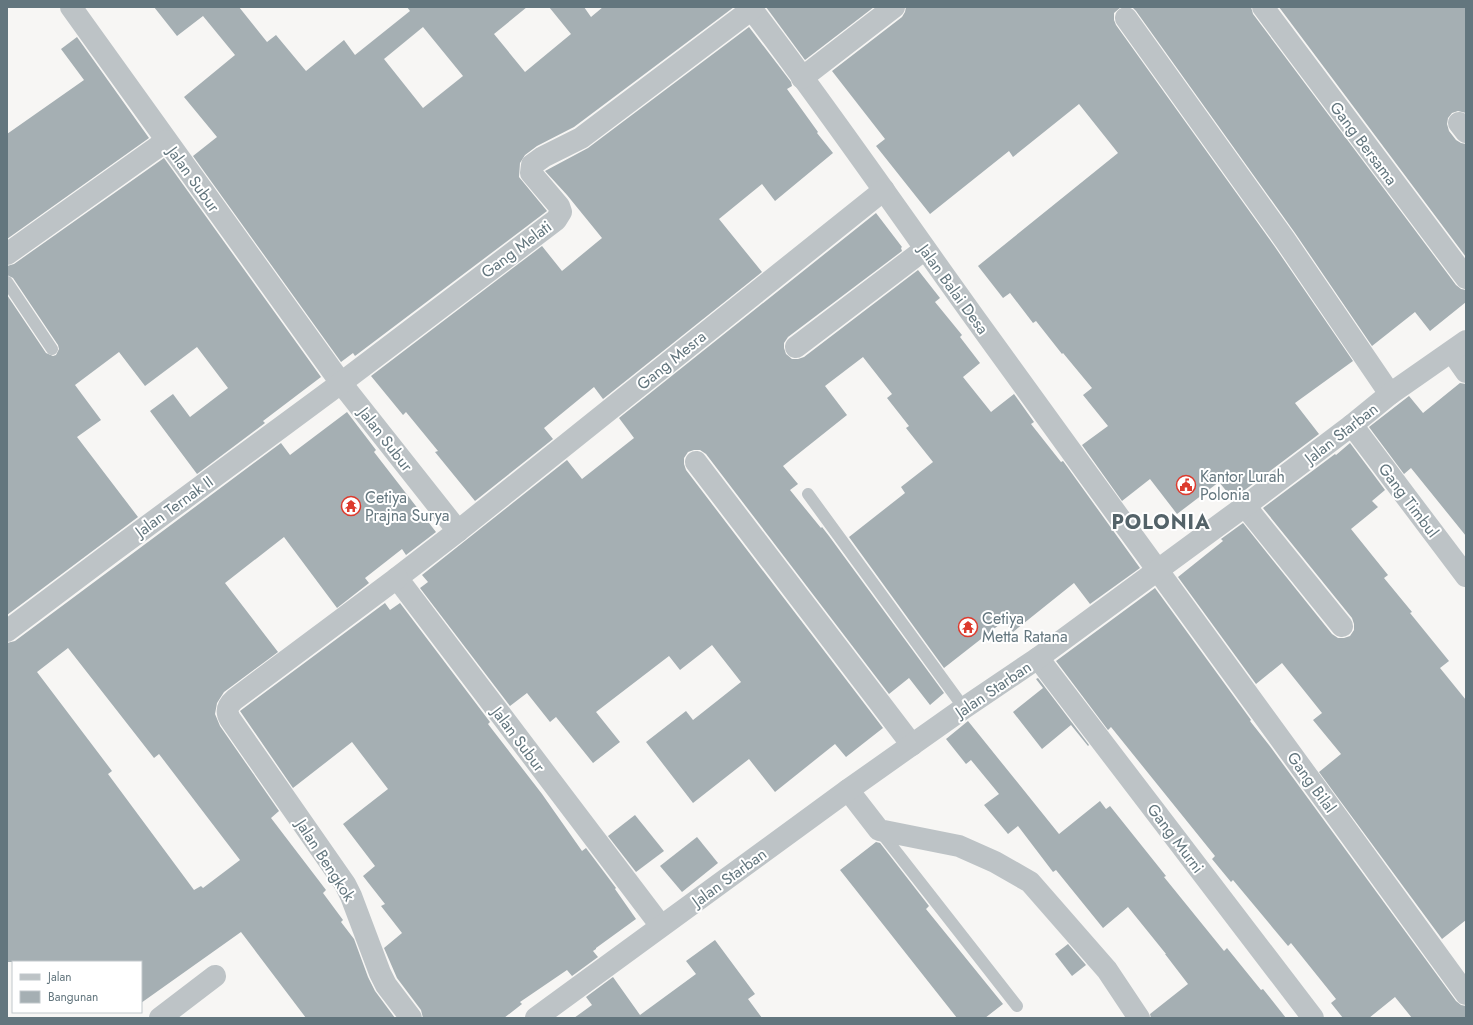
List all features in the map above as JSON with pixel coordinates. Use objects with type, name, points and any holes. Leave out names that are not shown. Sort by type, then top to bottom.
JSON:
[{"type":"street","name":"Jalan Subur","points":[[71,7],[341,383],[458,531]]},
{"type":"street","points":[[802,78],[894,7]]},
{"type":"street","name":"Gang Bersama","points":[[1263,7],[1466,278]]},
{"type":"street","name":"Jalan Balai Desa","points":[[751,8],[884,190],[1157,570]]},
{"type":"street","name":"Gang Melati","points":[[341,383],[556,220],[561,212],[559,206],[531,173],[532,165],[543,157],[582,138],[751,8]]},
{"type":"street","points":[[1126,18],[1285,240],[1390,394]]},
{"type":"street","points":[[7,254],[166,141]]},
{"type":"street","name":"Gang Mesra","points":[[458,531],[884,190]]},
{"type":"street","points":[[796,347],[925,249]]},
{"type":"street","points":[[1459,347],[1466,372]]},
{"type":"street","name":"Jalan Starban","points":[[536,1018],[848,790],[1038,658],[1245,506],[1352,425],[1390,394],[1459,347]]},
{"type":"street","name":"Jalan Ternak II","points":[[7,631],[341,383]]},
{"type":"street","name":"Gang Timbul","points":[[1352,425],[1466,576]]},
{"type":"street","points":[[696,462],[912,745]]},
{"type":"street","points":[[1245,506],[1342,626]]},
{"type":"street","points":[[397,578],[458,531]]},
{"type":"street","name":"Gang Bilal","points":[[1157,570],[1466,994]]},
{"type":"street","name":"Jalan Subur","points":[[397,578],[661,926]]},
{"type":"street","name":"Jalan Bengkok","points":[[397,578],[235,699],[226,709],[230,719],[345,884],[356,907],[380,973],[386,985],[410,1018]]},
{"type":"street","name":"Gang Murni","points":[[1038,658],[1313,1018]]},
{"type":"street","points":[[848,790],[879,830],[959,846],[995,862],[1030,882],[1107,970],[1139,1018]]},
{"type":"street","points":[[160,1018],[215,976]]},
{"type":"lane","points":[[7,282],[52,349]]},
{"type":"lane","points":[[808,494],[964,708]]},
{"type":"lane","points":[[879,830],[1017,1006]]},
{"type":"building","points":[[154,7],[239,7],[267,42],[276,35],[306,71],[344,40],[355,55],[410,11],[407,7],[527,7],[494,34],[525,72],[571,34],[549,7],[584,7],[591,17],[603,7],[734,7],[574,127],[537,146],[525,155],[520,163],[519,177],[547,211],[355,356],[353,353],[341,362],[193,156],[217,137],[184,97],[235,55],[203,16],[177,36]],"holes":[[[423,27],[463,76],[423,108],[384,59]]]},
{"type":"building","points":[[766,7],[874,7],[805,60]]},
{"type":"building","points":[[906,7],[1121,7],[1114,13],[1116,25],[1275,247],[1353,361],[1295,403],[1319,434],[1233,499],[1219,482],[1177,514],[1150,479],[1122,501],[1082,445],[1108,426],[1083,395],[1092,388],[1063,353],[1062,354],[1036,321],[1033,323],[1010,293],[1003,298],[978,266],[1118,153],[1079,104],[1013,157],[1009,151],[930,214],[876,146],[885,139],[832,71],[902,17]]},
{"type":"building","points":[[1132,7],[1251,7],[1253,14],[1456,285],[1461,289],[1466,290],[1466,302],[1430,331],[1415,312],[1372,346],[1295,233]]},
{"type":"building","points":[[1279,7],[1466,7],[1466,113],[1458,111],[1452,113],[1448,118],[1447,124],[1449,131],[1456,140],[1466,144],[1466,257]]},
{"type":"building","points":[[749,27],[791,82],[792,86],[787,89],[818,132],[817,133],[833,153],[775,201],[762,184],[719,219],[762,272],[603,399],[594,387],[544,428],[553,439],[475,501],[435,452],[438,451],[406,412],[403,415],[371,376],[542,246],[562,271],[602,238],[567,195],[545,171],[588,148]]},
{"type":"building","points":[[77,37],[149,138],[7,239],[7,134],[84,80],[61,49]]},
{"type":"building","points":[[164,158],[321,377],[263,421],[265,423],[197,474],[150,411],[173,394],[190,417],[228,388],[197,347],[145,386],[119,352],[75,385],[101,420],[77,437],[138,517],[7,615],[7,295],[46,353],[53,356],[56,355],[59,349],[58,345],[13,278],[7,275],[7,266],[14,264]]},
{"type":"building","points":[[876,213],[902,247],[902,251],[788,337],[784,343],[786,354],[792,359],[804,357],[918,270],[940,298],[935,302],[962,335],[960,337],[980,363],[963,377],[991,412],[1014,394],[1034,422],[1031,424],[1061,462],[1063,461],[1140,568],[1090,604],[1074,583],[1013,632],[1004,621],[944,668],[849,537],[905,493],[901,487],[933,462],[906,428],[909,426],[887,398],[892,394],[863,357],[825,386],[847,415],[783,466],[798,484],[790,490],[829,536],[944,693],[930,705],[909,678],[889,694],[706,454],[700,450],[694,450],[688,452],[684,458],[686,470],[883,728],[846,757],[835,744],[775,792],[749,759],[693,803],[646,742],[686,711],[693,720],[741,682],[712,645],[680,670],[669,656],[596,712],[620,742],[593,763],[556,717],[550,722],[527,693],[510,706],[420,588],[428,582],[422,575],[567,460],[582,479],[634,438],[619,418]]},
{"type":"building","points":[[1460,383],[1466,384],[1466,536],[1411,468],[1404,474],[1369,427],[1409,396],[1423,413]]},
{"type":"building","points":[[347,412],[376,450],[374,452],[436,532],[406,555],[402,549],[365,578],[369,583],[337,608],[284,537],[225,583],[278,652],[224,692],[217,703],[215,714],[220,726],[279,811],[271,818],[326,890],[323,893],[343,920],[341,922],[354,939],[368,977],[375,991],[395,1018],[306,1018],[241,932],[142,1002],[142,961],[7,962],[7,643],[15,641],[281,443],[290,455]],"holes":[[[68,648],[154,758],[159,754],[240,860],[203,888],[201,886],[194,890],[108,774],[112,771],[37,672]]]},
{"type":"building","points":[[1350,443],[1385,490],[1372,501],[1378,507],[1351,529],[1388,575],[1384,578],[1449,661],[1440,668],[1466,700],[1466,920],[1442,939],[1319,772],[1341,754],[1313,720],[1322,713],[1282,663],[1256,684],[1178,577],[1223,541],[1221,539],[1243,523],[1332,634],[1338,638],[1350,636],[1354,630],[1352,618],[1263,508],[1335,454],[1336,455]]},
{"type":"building","points":[[1155,588],[1251,720],[1250,721],[1456,1001],[1461,1005],[1466,1006],[1466,1018],[1412,1018],[1395,997],[1369,1018],[1343,1018],[1331,1003],[1336,999],[1291,943],[1288,946],[1233,880],[1231,882],[1212,859],[1215,856],[1111,727],[1108,730],[1056,661]]},
{"type":"building","points":[[385,603],[390,610],[400,603],[490,722],[488,724],[542,794],[582,851],[586,848],[616,888],[615,889],[636,919],[593,951],[598,957],[572,976],[567,970],[520,1002],[522,1004],[504,1018],[423,1018],[421,1010],[397,978],[384,948],[402,933],[381,906],[385,904],[363,876],[375,866],[343,824],[388,789],[352,742],[293,788],[240,711]]},
{"type":"building","points":[[1038,678],[1089,745],[1088,746],[1071,725],[1042,749],[1013,712],[1043,688],[1036,679]]},
{"type":"building","points":[[968,721],[1059,834],[1100,801],[1106,809],[1110,806],[1166,876],[1164,877],[1224,951],[1227,948],[1286,1018],[1151,1018],[1150,1014],[1188,984],[1128,907],[1103,928],[1056,870],[1053,872],[1018,826],[1008,834],[984,805],[999,794],[971,760],[966,764],[946,739]]},
{"type":"building","points":[[635,815],[664,851],[636,872],[608,836]]},
{"type":"building","points":[[697,837],[718,863],[682,892],[660,866]]},
{"type":"building","points":[[876,842],[880,843],[929,906],[926,909],[1003,1004],[985,1018],[957,1018],[840,870]]},
{"type":"building","points":[[715,940],[755,994],[748,999],[762,1018],[574,1018],[592,1005],[586,997],[613,977],[640,1015],[696,974],[686,961]]},
{"type":"building","points":[[1068,944],[1086,965],[1072,976],[1055,954]]},
{"type":"place","name":"Kantor Lurah Polonia","points":[[1186,485]]},
{"type":"place","name":"Cetiya Prajna Surya","points":[[351,506]]},
{"type":"place","name":"Cetiya Metta Ratana","points":[[968,627]]},
{"type":"district","name":"POLONIA","points":[[1161,522]]}]
